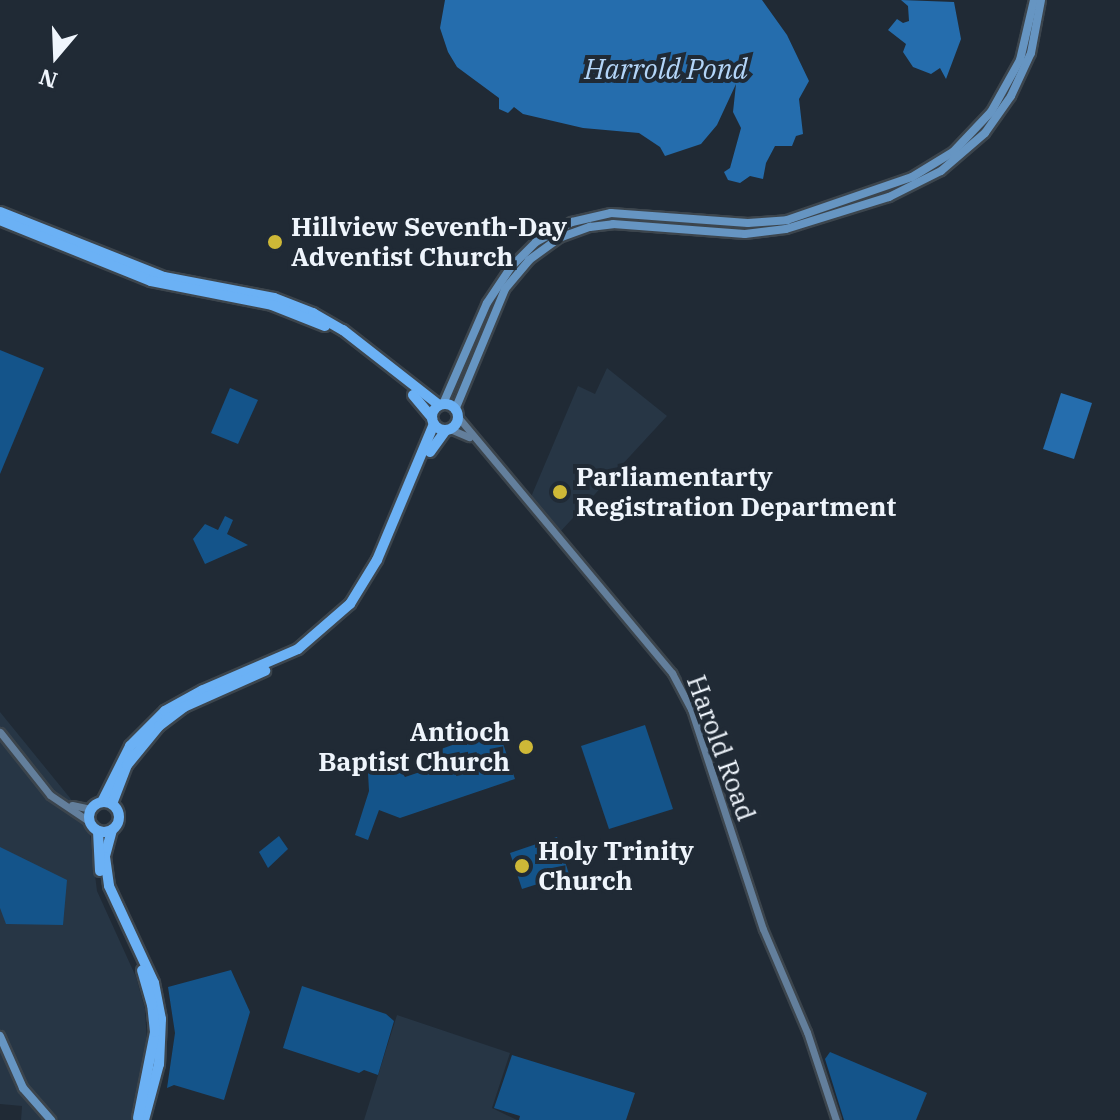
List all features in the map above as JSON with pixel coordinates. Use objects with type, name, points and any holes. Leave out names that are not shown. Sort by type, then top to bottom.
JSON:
[{"type":"highway","points":[[0,212],[164,277],[274,298],[313,313],[343,330],[441,405],[457,413],[432,447],[386,557],[352,610],[301,654],[171,716],[133,755],[107,803],[91,809],[90,822],[98,831],[98,861],[105,894],[141,968],[152,1005],[154,1042],[138,1120]]},
{"type":"highway","points":[[0,220],[151,281],[259,302],[301,315],[348,341],[422,403],[433,421],[448,429]]},
{"type":"highway","points":[[107,803],[123,755],[160,715],[203,690],[298,649],[350,604],[377,560],[441,405]]},
{"type":"highway","points":[[107,803],[119,817],[105,857],[109,886],[158,993],[162,1042],[146,1120]]},
{"type":"highway","points":[[98,831],[112,830]]},
{"type":"main road","points":[[441,405],[461,370],[487,303],[511,267],[536,242],[572,222],[611,213],[748,223],[787,220],[912,177],[964,142],[998,103],[1020,60],[1034,0]]},
{"type":"main road","points":[[457,413],[505,289],[523,266],[559,238],[590,227],[613,224],[737,233],[786,229],[889,197],[941,171],[985,133],[1011,96],[1031,53],[1041,0]]},
{"type":"main road","name":"Harold Road","points":[[457,413],[477,443],[672,673],[691,709],[763,929],[807,1032],[836,1120]]},
{"type":"main road","name":"Harold Road","points":[[448,429],[459,430],[477,443]]},
{"type":"main road","points":[[0,730],[53,791],[75,807],[91,809]]},
{"type":"main road","points":[[0,730],[50,795],[90,822]]},
{"type":"main road","points":[[0,1036],[23,1088],[51,1118]]},
{"type":"shaded area","points":[[0,350],[44,368],[0,474]]},
{"type":"shaded area","points":[[607,368],[667,416],[560,532],[531,497],[578,386],[595,394]]},
{"type":"shaded area","points":[[230,388],[258,400],[238,444],[211,433]]},
{"type":"shaded area","points":[[225,516],[233,520],[227,534],[248,545],[205,564],[193,539],[205,524],[218,530]]},
{"type":"shaded area","points":[[0,712],[70,798],[90,835],[97,891],[136,977],[145,1009],[148,1058],[131,1120],[21,1120],[22,1106],[0,1104]]},
{"type":"shaded area","points":[[645,725],[673,809],[609,829],[581,746]]},
{"type":"shaded area","points":[[498,729],[515,779],[400,818],[379,810],[368,840],[355,835],[369,791],[368,773],[384,772],[385,766],[394,761],[405,777],[435,767],[432,758],[443,754],[441,749]]},
{"type":"shaded area","points":[[279,836],[288,849],[268,868],[259,852]]},
{"type":"shaded area","points":[[557,837],[569,874],[522,889],[510,853]]},
{"type":"shaded area","points":[[0,847],[67,880],[63,925],[6,924],[0,908]]},
{"type":"shaded area","points":[[231,970],[250,1012],[224,1100],[174,1085],[167,1088],[175,1033],[168,987]]},
{"type":"shaded area","points":[[302,986],[386,1014],[394,1021],[378,1075],[364,1070],[359,1073],[283,1048]]},
{"type":"shaded area","points":[[397,1015],[510,1053],[492,1108],[517,1120],[364,1120]]},
{"type":"shaded area","points":[[830,1052],[927,1093],[916,1120],[844,1120],[825,1059]]},
{"type":"shaded area","points":[[512,1055],[635,1093],[626,1120],[519,1120],[520,1116],[494,1108]]},
{"type":"water","name":"Harrold Pond","points":[[445,0],[762,0],[787,35],[809,81],[799,99],[803,134],[796,136],[792,146],[775,146],[766,163],[763,179],[750,176],[740,183],[728,180],[724,172],[730,168],[741,128],[733,112],[736,84],[717,125],[701,144],[665,156],[660,147],[639,133],[583,128],[523,114],[514,107],[508,113],[499,109],[499,98],[457,67],[448,52],[440,28]]},
{"type":"water","points":[[901,0],[954,2],[961,39],[946,79],[940,68],[931,74],[913,67],[903,52],[906,44],[888,30],[897,19],[903,23],[909,21],[908,6]]},
{"type":"water","points":[[1061,393],[1092,403],[1074,459],[1043,449]]},
{"type":"place","name":"Hillview Seventh-Day Adventist Church","points":[[275,242]]},
{"type":"place","name":"Parliamentarty Registration Department","points":[[560,492]]},
{"type":"place","name":"Antioch Baptist Church","points":[[526,747]]},
{"type":"place","name":"Holy Trinity Church","points":[[522,866]]}]
